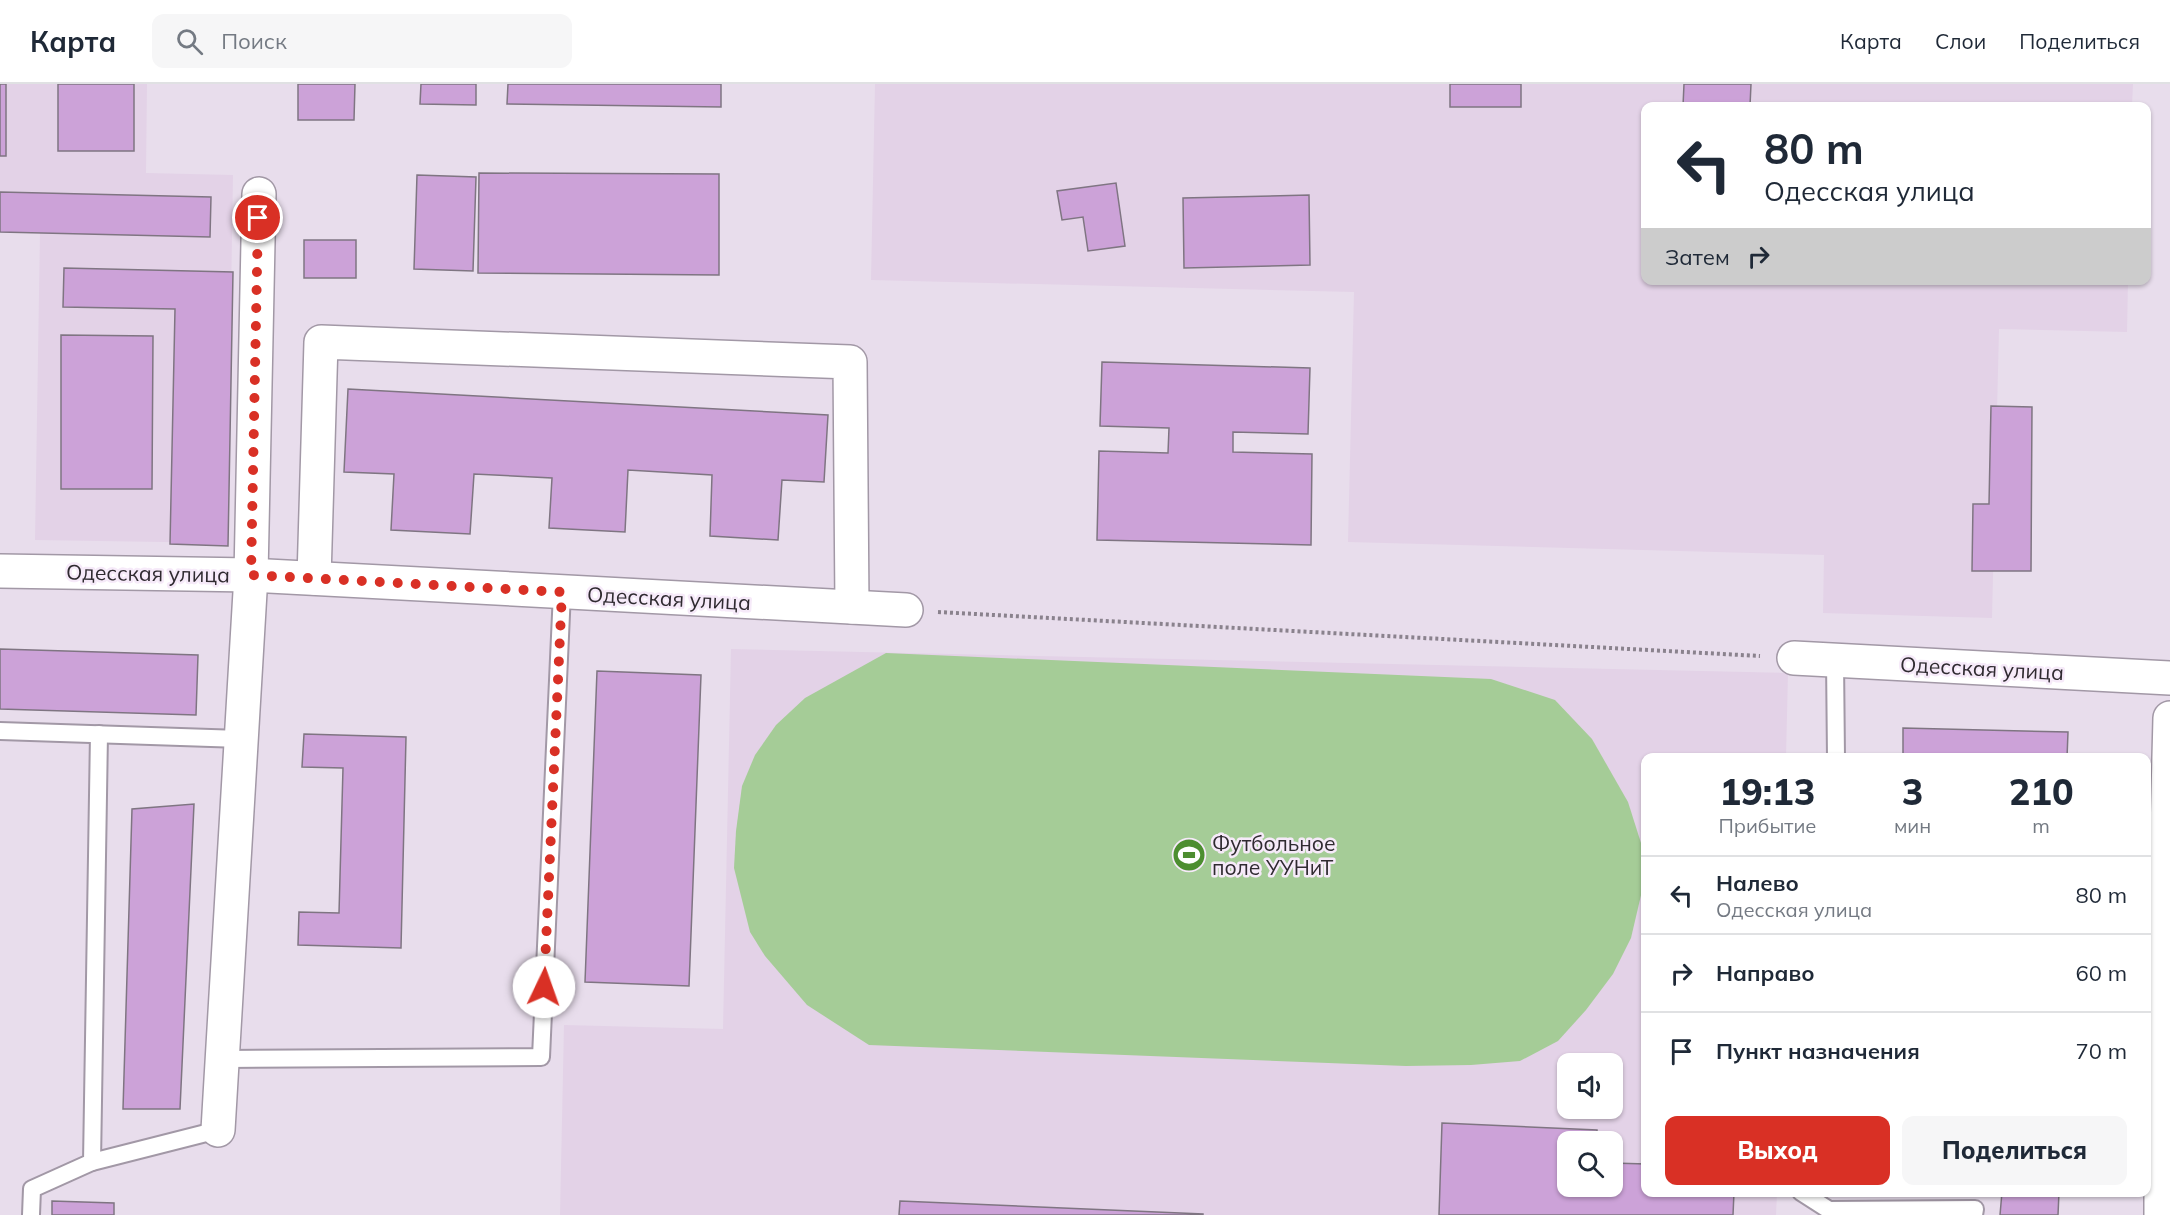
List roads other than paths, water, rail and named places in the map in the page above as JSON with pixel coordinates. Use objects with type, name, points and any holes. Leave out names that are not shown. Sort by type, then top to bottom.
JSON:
[{"type":"street","points":[[218,1130],[251,575],[259,194]]},
{"type":"street","points":[[314,578],[321,342],[850,362],[852,607]]},
{"type":"street","name":"Одесская улица","points":[[0,571],[251,575],[906,610]]},
{"type":"street","name":"Одесская улица","points":[[1794,658],[2170,678]]},
{"type":"street","points":[[2161,1215],[2154,1061],[2170,718]]},
{"type":"lane","points":[[224,1059],[541,1057],[562,592]]},
{"type":"lane","points":[[1835,660],[1836,753]]},
{"type":"lane","points":[[0,731],[242,739]]},
{"type":"lane","points":[[92,1162],[99,734]]},
{"type":"lane","points":[[31,1215],[32,1189],[92,1162],[218,1130]]},
{"type":"lane","points":[[1809,1197],[1829,1210],[1975,1209],[1974,1215]]},
{"type":"place","name":"Футбольное поле УУНиТ","points":[[1189,855]]}]
